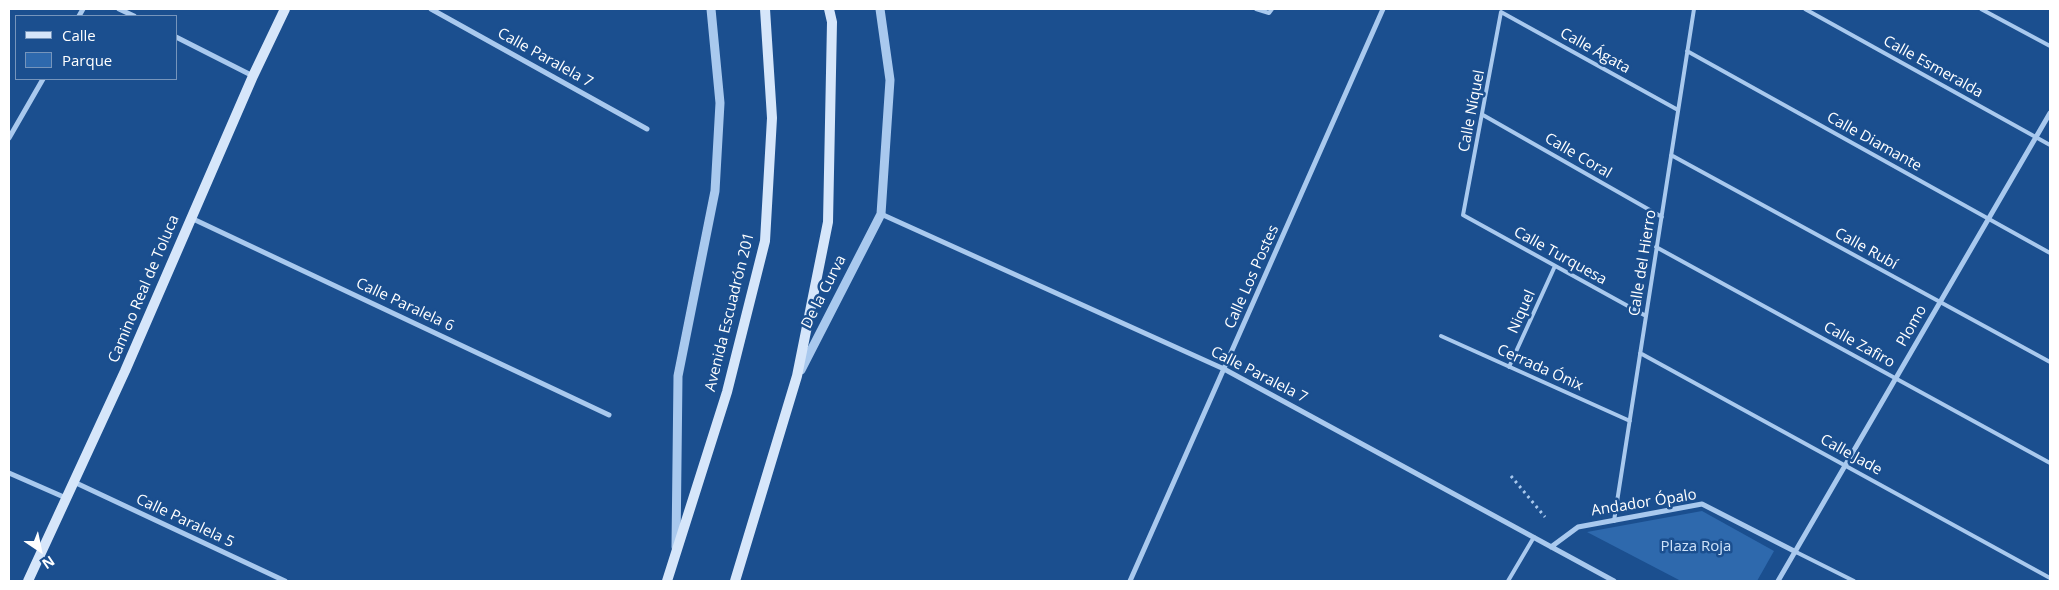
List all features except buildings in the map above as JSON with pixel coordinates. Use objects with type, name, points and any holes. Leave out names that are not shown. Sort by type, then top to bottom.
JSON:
[{"type":"main road","name":"Camino Real de Toluca","points":[[28,581],[74,482],[253,76],[285,9]]},
{"type":"main road","name":"Avenida Escuadrón 201","points":[[676,556],[727,392],[765,242],[772,118],[764,9]]},
{"type":"main road","points":[[797,376],[828,222],[832,22],[828,9]]},
{"type":"main road","name":"De la Curva","points":[[735,581],[797,376]]},
{"type":"main road","points":[[667,581],[676,556]]},
{"type":"street","points":[[119,9],[132,15]]},
{"type":"street","name":"Calle Paralela 7","points":[[431,9],[647,129]]},
{"type":"street","points":[[676,556],[678,376],[715,191],[720,103],[711,9]]},
{"type":"street","name":"De la Curva","points":[[797,376],[881,214],[890,80],[880,9]]},
{"type":"street","name":"Calle Los Postes","points":[[1130,581],[1383,9]]},
{"type":"street","points":[[178,39],[253,76]]},
{"type":"street","points":[[9,138],[41,80]]},
{"type":"street","name":"Plomo","points":[[1778,581],[2050,113]]},
{"type":"street","name":"Calle Paralela 7","points":[[881,214],[1224,369],[1614,581]]},
{"type":"street","name":"Calle Paralela 6","points":[[191,218],[609,415]]},
{"type":"street","points":[[9,473],[66,498]]},
{"type":"street","name":"Calle Paralela 5","points":[[74,482],[285,581]]},
{"type":"street","name":"Andador Ópalo","points":[[1551,547],[1578,527],[1702,504],[1796,552]]},
{"type":"lane","points":[[1256,9],[1270,13],[1272,9]]},
{"type":"lane","name":"Calle del Hierro","points":[[1614,521],[1694,9]]},
{"type":"lane","name":"Calle Esmeralda","points":[[1805,9],[2050,145]]},
{"type":"lane","points":[[1981,9],[2050,46]]},
{"type":"lane","name":"Calle Ágata","points":[[1501,12],[1678,110]]},
{"type":"lane","name":"Calle Níquel","points":[[1463,215],[1501,12]]},
{"type":"lane","name":"Calle Diamante","points":[[1687,51],[2050,253]]},
{"type":"lane","name":"Calle Coral","points":[[1483,115],[1662,217]]},
{"type":"lane","name":"Calle Rubí","points":[[1671,155],[2050,362]]},
{"type":"lane","name":"Calle Turquesa","points":[[1463,215],[1646,316]]},
{"type":"lane","name":"Calle Zafiro","points":[[1656,248],[2050,463]]},
{"type":"lane","name":"Niquel","points":[[1509,367],[1555,266]]},
{"type":"lane","name":"Cerrada Ónix","points":[[1441,336],[1630,421]]},
{"type":"lane","name":"Calle Jade","points":[[1640,353],[2050,578]]},
{"type":"lane","points":[[1508,581],[1534,537]]},
{"type":"lane","points":[[1796,552],[1854,581]]},
{"type":"path","points":[[1510,476],[1545,517]]},
{"type":"green space","name":"Plaza Roja","points":[[1702,511],[1774,551],[1757,581],[1681,581],[1587,532]]}]
